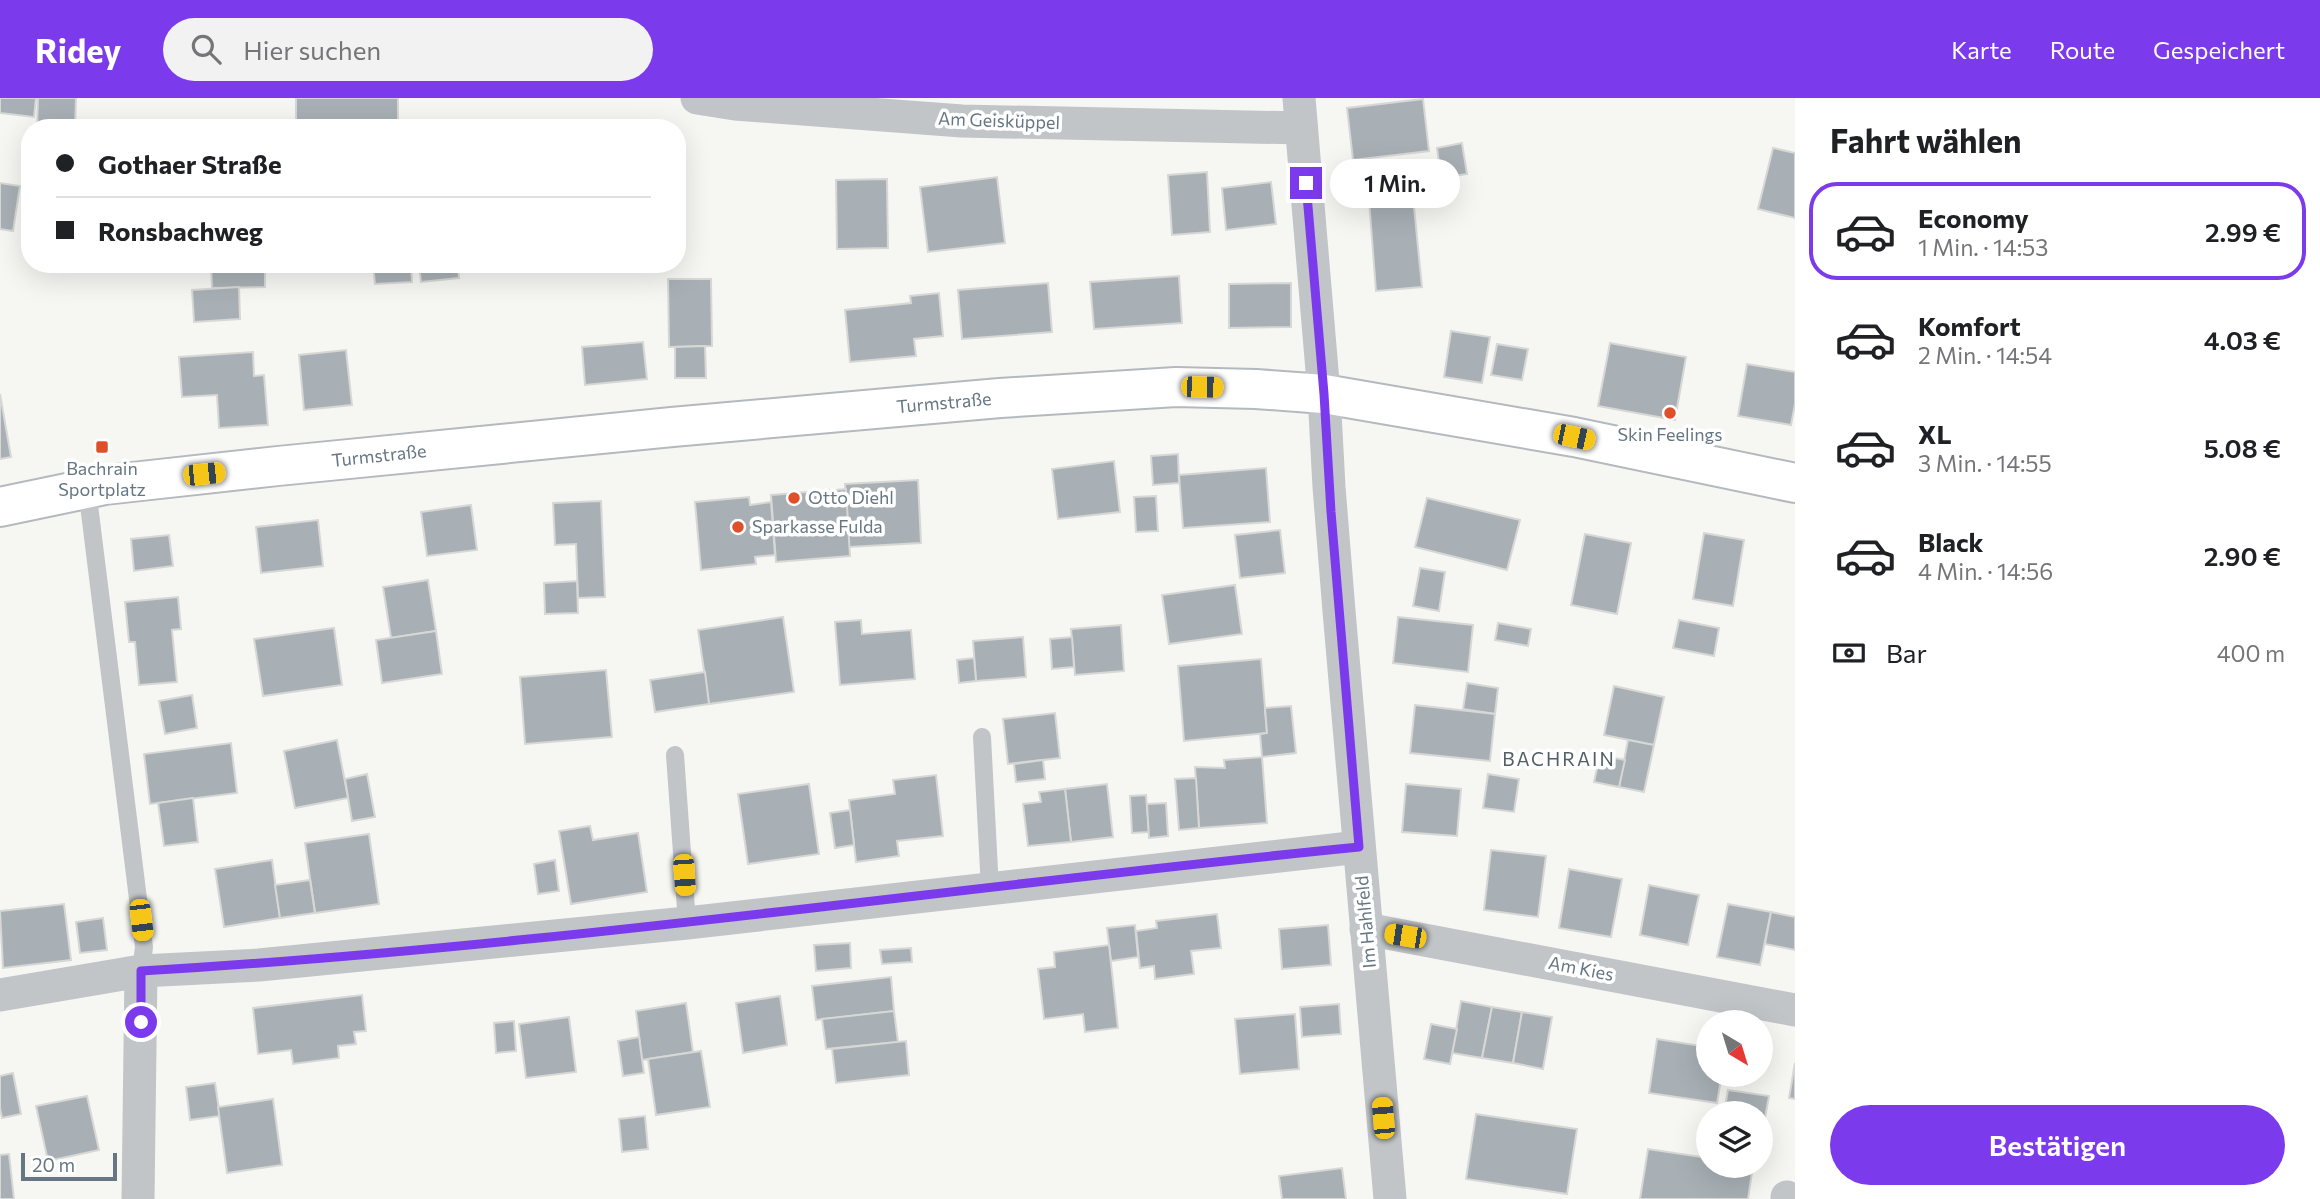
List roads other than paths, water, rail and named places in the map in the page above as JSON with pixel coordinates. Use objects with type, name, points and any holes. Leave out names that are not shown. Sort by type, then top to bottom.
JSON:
[{"type":"main road","name":"Turmstraße","points":[[0,507],[88,489],[278,466],[659,428],[1000,398],[1176,387],[1324,394],[1574,437],[1795,483]]},
{"type":"street","name":"Am Geisküppel","points":[[697,98],[735,104],[962,121],[1300,113]]},
{"type":"street","name":"Im Hahlfeld","points":[[1300,113],[1324,394],[1330,501],[1390,1199]]},
{"type":"street","points":[[0,995],[141,971],[259,965],[687,923],[1359,847]]},
{"type":"street","name":"Am Kies","points":[[1366,929],[1795,1010]]},
{"type":"street","points":[[138,1199],[141,971]]},
{"type":"lane","points":[[88,489],[144,947],[141,971]]},
{"type":"lane","points":[[982,737],[990,889]]},
{"type":"lane","points":[[675,755],[687,923]]},
{"type":"place","name":"Skin Feelings","points":[[1670,413]]},
{"type":"place","name":"Bachrain Sportplatz","points":[[102,447]]},
{"type":"place","name":"Otto Diehl","points":[[794,498]]},
{"type":"place","name":"Sparkasse Fulda","points":[[738,527]]},
{"type":"district","name":"BACHRAIN","points":[[1559,759]]}]
